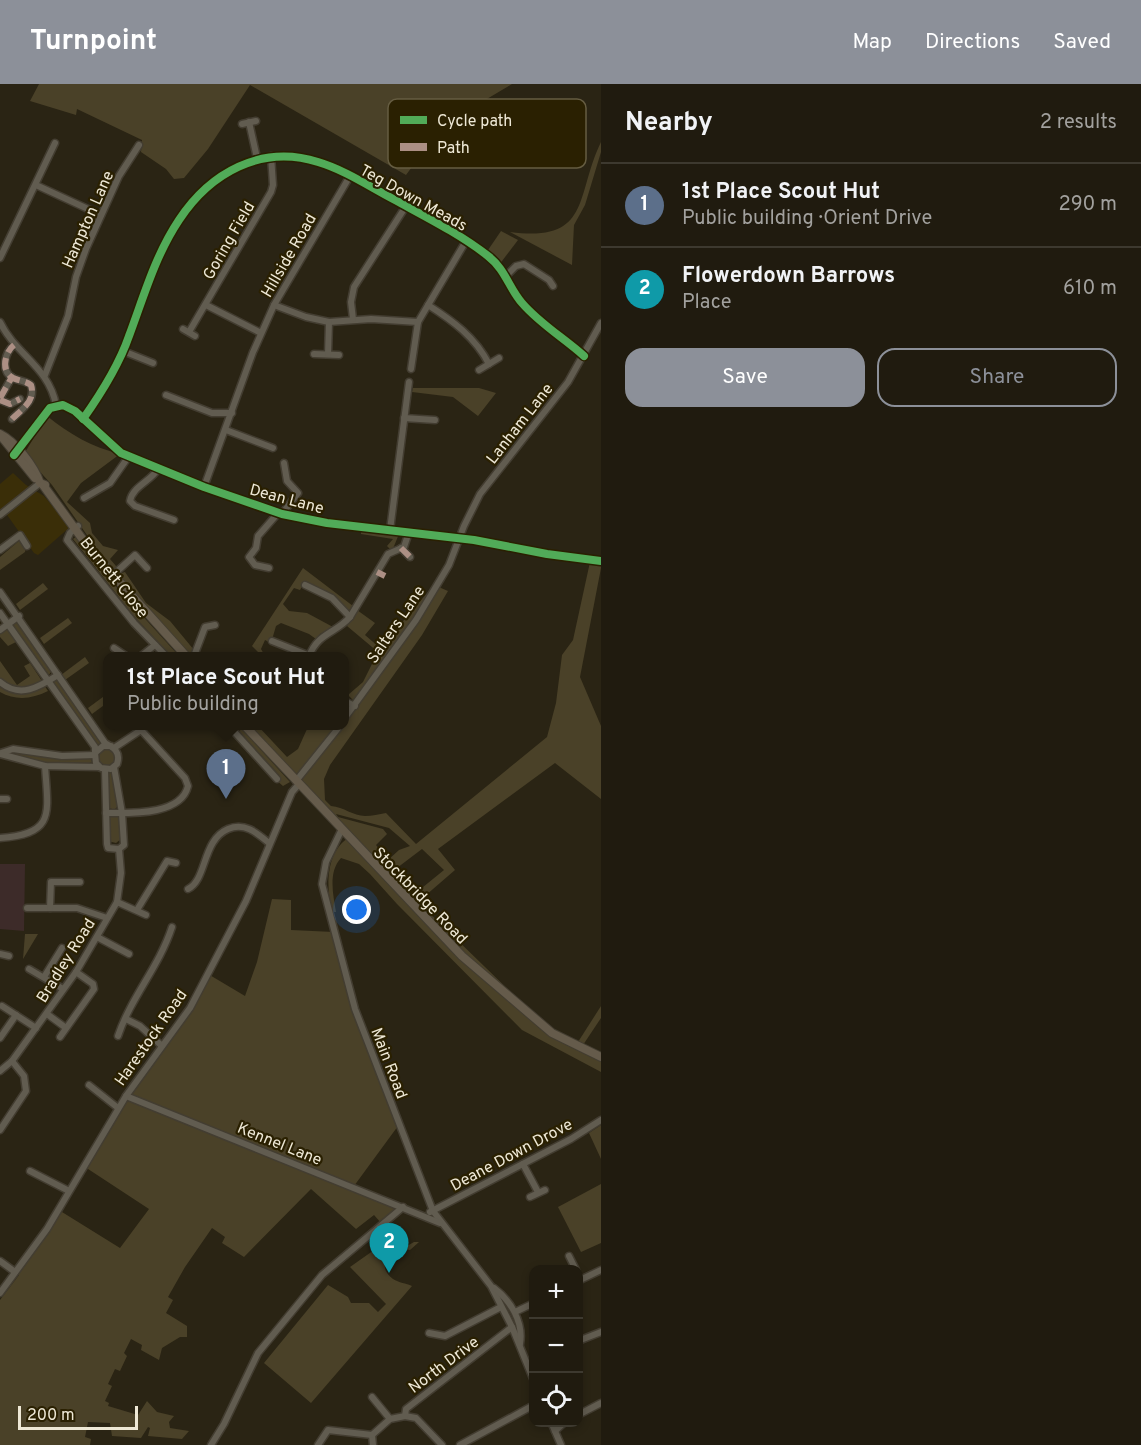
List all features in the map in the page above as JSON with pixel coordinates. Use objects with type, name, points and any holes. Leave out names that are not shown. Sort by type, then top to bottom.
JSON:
[{"type":"main road","points":[[0,434],[41,482],[52,490],[101,560],[182,652]]},
{"type":"main road","name":"Stockbridge Road","points":[[252,730],[341,831],[462,956],[552,1032],[601,1056]]},
{"type":"street","points":[[249,122],[257,158]]},
{"type":"street","points":[[0,258],[55,143]]},
{"type":"street","name":"Hampton Lane","points":[[45,375],[68,316],[76,277],[101,215],[119,176],[139,145]]},
{"type":"street","name":"Teg Down Meads","points":[[83,419],[123,351],[150,276],[179,219],[215,179],[257,158],[271,156],[305,158],[350,176],[466,241],[489,256],[506,276],[523,304],[584,356]]},
{"type":"street","name":"Goring Field","points":[[189,332],[271,192],[273,184],[271,156]]},
{"type":"street","name":"Hillside Road","points":[[204,487],[253,351],[274,305],[350,176]]},
{"type":"street","points":[[36,185],[101,215]]},
{"type":"street","points":[[353,320],[351,302],[354,287],[406,206]]},
{"type":"street","points":[[411,369],[418,322],[466,241]]},
{"type":"street","points":[[506,276],[516,266],[524,264],[549,280],[553,286]]},
{"type":"street","points":[[428,304],[458,324],[472,339],[489,364]]},
{"type":"street","points":[[206,305],[261,333]]},
{"type":"street","points":[[274,305],[306,317],[329,322],[353,320],[418,322]]},
{"type":"street","points":[[0,322],[14,345],[45,375],[56,405],[46,412],[16,453]]},
{"type":"street","points":[[328,354],[329,322]]},
{"type":"street","name":"Lanham Lane","points":[[459,539],[480,495],[568,382],[601,323]]},
{"type":"street","points":[[12,419],[31,400],[33,391],[26,382],[12,377],[6,369],[7,351],[14,345]]},
{"type":"street","points":[[123,351],[153,363]]},
{"type":"street","points":[[314,354],[339,355]]},
{"type":"street","points":[[480,370],[499,358]]},
{"type":"street","points":[[12,377],[0,399],[10,404],[20,399]]},
{"type":"street","points":[[390,530],[410,381]]},
{"type":"street","points":[[166,395],[212,413],[232,413]]},
{"type":"street","name":"Dean Lane","points":[[56,405],[68,406],[116,449],[129,456],[204,487],[280,513],[327,523],[409,532],[601,561]]},
{"type":"street","points":[[404,418],[435,420]]},
{"type":"street","points":[[226,430],[273,448]]},
{"type":"street","points":[[84,498],[110,483],[129,456]]},
{"type":"street","points":[[269,568],[255,565],[249,557],[256,548],[258,536],[298,493],[287,481],[284,463]]},
{"type":"street","points":[[158,469],[154,476],[134,492],[130,501],[135,506],[174,520]]},
{"type":"street","points":[[0,515],[41,482]]},
{"type":"street","name":"Burnett Close","points":[[76,527],[67,535],[67,540],[134,623],[155,645]]},
{"type":"street","points":[[312,652],[326,632],[345,623],[358,605],[367,598],[377,572],[388,554],[406,543],[409,532]]},
{"type":"street","points":[[0,550],[20,536],[27,546]]},
{"type":"street","name":"Salters Lane","points":[[349,714],[416,620],[449,565],[459,539]]},
{"type":"street","points":[[401,548],[410,557]]},
{"type":"street","points":[[113,575],[135,555],[147,568]]},
{"type":"street","points":[[377,572],[385,576]]},
{"type":"street","points":[[305,585],[332,598],[350,617]]},
{"type":"street","points":[[0,592],[19,616],[105,743],[113,747],[118,755],[114,767],[102,768],[45,766],[0,753]]},
{"type":"street","points":[[0,613],[95,747],[95,754],[102,768],[107,844],[108,848],[119,849]]},
{"type":"street","points":[[0,630],[19,616]]},
{"type":"street","points":[[196,652],[205,627],[215,625]]},
{"type":"street","points":[[272,640],[300,652]]},
{"type":"street","points":[[147,652],[155,645],[161,652]]},
{"type":"street","points":[[119,648],[122,652]]},
{"type":"street","points":[[0,682],[14,690],[27,691],[58,675]]},
{"type":"street","points":[[349,703],[355,706]]},
{"type":"street","points":[[0,753],[13,749],[62,756],[95,754],[103,746],[113,747],[141,730],[188,783],[186,793],[162,810],[106,813]]},
{"type":"street","points":[[236,730],[276,776]]},
{"type":"street","points":[[297,782],[337,730]]},
{"type":"street","points":[[12,757],[13,749]]},
{"type":"street","points":[[0,838],[31,833],[44,822],[45,766]]},
{"type":"street","name":"Bradley Road","points":[[0,1071],[12,1061],[47,1014],[76,972],[117,902],[121,880],[119,849],[125,842],[114,767]]},
{"type":"street","name":"Harestock Road","points":[[0,1293],[47,1229],[126,1096],[190,1008],[227,939],[297,782]]},
{"type":"street","points":[[188,889],[197,879],[216,837],[230,828],[240,826],[251,829],[269,843]]},
{"type":"street","name":"Main Road","points":[[341,831],[324,868],[324,893],[355,1009],[433,1211],[440,1223],[465,1251],[491,1286],[529,1363]]},
{"type":"street","points":[[208,833],[216,837]]},
{"type":"street","points":[[137,910],[159,870],[167,861],[176,863]]},
{"type":"street","points":[[50,908],[51,882],[80,882]]},
{"type":"street","points":[[117,902],[146,915]]},
{"type":"street","points":[[27,908],[86,909],[107,918]]},
{"type":"street","points":[[120,1034],[172,927]]},
{"type":"street","points":[[97,937],[129,954]]},
{"type":"street","points":[[44,977],[62,948]]},
{"type":"street","points":[[0,954],[9,956]]},
{"type":"street","points":[[29,969],[63,989]]},
{"type":"street","points":[[60,1037],[94,989],[93,984],[76,972]]},
{"type":"street","points":[[2,1006],[36,1028]]},
{"type":"street","points":[[47,1014],[66,1028]]},
{"type":"street","points":[[0,1038],[16,1015]]},
{"type":"street","points":[[126,1019],[140,1026],[162,1046]]},
{"type":"street","points":[[0,1130],[26,1090],[24,1076],[12,1061]]},
{"type":"street","points":[[89,1084],[118,1108]]},
{"type":"street","name":"Kennel Lane","points":[[126,1096],[440,1223]]},
{"type":"street","name":"Deane Down Drove","points":[[433,1211],[601,1120]]},
{"type":"street","points":[[523,1164],[542,1191],[530,1197]]},
{"type":"street","points":[[33,1170],[69,1191]]},
{"type":"street","points":[[211,1445],[224,1424],[258,1353],[319,1278],[403,1207]]},
{"type":"street","points":[[424,1216],[433,1211]]},
{"type":"street","points":[[569,1256],[574,1265]]},
{"type":"street","points":[[0,1261],[15,1272]]},
{"type":"street","points":[[583,1277],[601,1270]]},
{"type":"street","name":"Main Road","points":[[491,1286],[502,1294],[514,1312],[520,1332],[520,1346]]},
{"type":"street","points":[[514,1312],[529,1305]]},
{"type":"street","points":[[429,1333],[445,1336],[501,1307]]},
{"type":"street","name":"North Drive","points":[[390,1419],[405,1416],[406,1409],[512,1327]]},
{"type":"street","points":[[583,1339],[601,1332]]},
{"type":"street","points":[[372,1397],[390,1419],[372,1435]]},
{"type":"street","points":[[583,1413],[601,1403]]},
{"type":"street","points":[[460,1445],[529,1408]]},
{"type":"street","points":[[405,1416],[416,1418],[438,1444]]},
{"type":"street","points":[[553,1427],[559,1444]]},
{"type":"street","points":[[555,1431],[559,1427]]},
{"type":"street","points":[[321,1444],[328,1430],[372,1435]]},
{"type":"street","points":[[372,1435],[373,1445]]},
{"type":"shaded area","points":[[39,84],[512,84],[487,99],[388,99],[388,165],[250,85],[208,149],[184,178],[174,179],[166,169],[141,152],[142,140],[77,109],[76,115],[30,101]]},
{"type":"shaded area","points":[[601,142],[601,152],[585,205],[574,225],[572,265],[510,232],[536,233],[555,230],[568,222],[582,197]]},
{"type":"shaded area","points":[[394,168],[411,168],[406,175]]},
{"type":"shaded area","points":[[501,231],[518,240],[499,265],[486,253]]},
{"type":"shaded area","points":[[413,388],[479,388],[496,393],[478,416],[453,397],[412,392]]},
{"type":"shaded area","points":[[47,416],[81,439],[120,454],[81,483],[67,502],[90,523],[92,533],[103,546],[118,550],[110,559],[122,573],[125,572],[146,603],[170,621],[196,652],[186,652],[103,558],[52,485],[24,454]]},
{"type":"shaded area","points":[[13,473],[26,485],[44,496],[70,527],[38,555],[34,553],[5,512],[0,515],[0,484]]},
{"type":"shaded area","points":[[361,529],[399,534],[392,551],[353,607],[348,611],[304,583],[300,590],[294,588],[283,604],[289,611],[307,613],[333,627],[316,639],[281,623],[276,626],[271,643],[265,640],[261,649],[263,652],[258,652],[252,646],[303,568],[353,606],[390,549],[387,546],[393,539],[361,534]]},
{"type":"shaded area","points":[[77,536],[118,589],[175,652],[167,652],[133,615],[73,539]]},
{"type":"shaded area","points":[[20,540],[26,547],[25,552],[0,570],[0,557]]},
{"type":"shaded area","points":[[590,562],[601,564],[580,677],[601,726],[601,799],[555,763],[438,849],[455,870],[418,902],[551,1031],[601,1056],[601,1072],[522,1030],[359,864],[341,858],[337,864],[332,884],[336,912],[332,912],[329,871],[336,851],[350,837],[253,730],[262,730],[287,757],[298,749],[307,730],[349,730],[349,706],[353,700],[349,694],[363,682],[378,652],[347,626],[357,610],[375,623],[365,635],[380,648],[434,585],[448,591],[422,635],[330,765],[324,779],[325,800],[331,806],[361,816],[386,813],[416,844],[547,737],[556,703],[562,655],[573,640]],"holes":[[[336,814],[389,828],[410,846],[399,850],[388,860],[376,845],[387,834],[383,829],[338,817]],[[422,849],[444,870],[412,896],[389,874]]]},
{"type":"shaded area","points":[[43,583],[48,589],[20,610],[16,604]]},
{"type":"shaded area","points":[[68,618],[72,623],[44,644],[40,638]]},
{"type":"shaded area","points":[[17,620],[52,670],[49,675],[15,629],[13,625]]},
{"type":"shaded area","points":[[7,626],[16,642],[8,646],[0,637],[0,632]]},
{"type":"shaded area","points":[[85,657],[89,663],[65,680],[61,675]]},
{"type":"shaded area","points":[[0,661],[17,685],[30,676],[24,666],[30,663],[42,681],[21,687],[6,682],[0,679]]},
{"type":"shaded area","points":[[53,680],[59,680],[102,741],[100,744],[96,744],[52,684]]},
{"type":"shaded area","points":[[0,685],[11,690],[22,691],[44,685],[48,691],[36,696],[18,698],[0,692]]},
{"type":"shaded area","points":[[103,697],[103,706],[92,714],[88,708]]},
{"type":"shaded area","points":[[243,730],[290,782],[283,786],[276,780],[279,775],[239,731]]},
{"type":"shaded area","points":[[106,748],[112,751],[115,757],[112,763],[106,766],[100,763],[97,757],[100,751]]},
{"type":"shaded area","points":[[16,752],[90,757],[92,762],[76,766],[54,765],[23,758],[16,755]]},
{"type":"shaded area","points":[[112,771],[118,806],[114,810],[108,807],[107,772]]},
{"type":"shaded area","points":[[108,815],[119,815],[121,839],[116,843],[108,841]]},
{"type":"shaded area","points":[[0,864],[25,864],[24,931],[0,929]]},
{"type":"shaded area","points":[[272,899],[291,900],[291,930],[334,932],[350,993],[398,1126],[354,1186],[129,1097],[190,1008],[208,974],[245,996],[257,962]]},
{"type":"shaded area","points":[[25,934],[38,934],[23,959]]},
{"type":"shaded area","points":[[601,1006],[601,1018],[583,1045],[578,1042]]},
{"type":"shaded area","points":[[127,1099],[398,1208],[381,1223],[374,1215],[356,1229],[311,1189],[244,1257],[222,1243],[225,1237],[212,1228],[168,1297],[173,1300],[166,1313],[187,1326],[187,1337],[180,1337],[162,1348],[159,1360],[141,1350],[142,1345],[131,1339],[124,1353],[127,1356],[120,1371],[115,1369],[108,1384],[112,1386],[105,1401],[109,1403],[108,1406],[138,1415],[147,1401],[157,1412],[174,1416],[169,1422],[170,1428],[189,1431],[182,1439],[148,1436],[150,1428],[148,1427],[141,1438],[112,1436],[110,1423],[88,1422],[85,1437],[91,1439],[90,1445],[0,1445],[0,1300],[19,1275],[17,1273],[62,1212],[120,1248],[149,1209],[85,1167]]},
{"type":"shaded area","points":[[601,1125],[601,1159],[589,1133]]},
{"type":"shaded area","points":[[601,1184],[601,1243],[581,1252],[558,1207]]},
{"type":"shaded area","points":[[419,1242],[410,1250],[391,1255],[385,1264],[385,1269],[393,1279],[412,1286],[311,1403],[264,1363],[328,1285],[348,1297],[351,1303],[369,1303],[378,1312],[386,1304],[350,1267],[384,1243],[407,1246]]},
{"type":"marked path","points":[[12,419],[32,396],[31,385],[13,378],[6,371],[6,357],[14,345]]},
{"type":"marked path","points":[[0,398],[12,377]]},
{"type":"marked path","points":[[0,400],[10,404],[20,399]]},
{"type":"marked path","points":[[401,548],[410,557]]},
{"type":"marked path","points":[[377,572],[385,576]]},
{"type":"cycle path","points":[[83,419],[120,358],[157,262],[179,220],[192,203],[222,176],[257,160],[277,157],[297,157],[338,169],[466,240],[494,261],[529,311],[584,356]]},
{"type":"cycle path","points":[[14,455],[50,408],[63,405],[75,411],[121,453],[204,487],[282,514],[327,523],[474,540],[547,554],[601,561]]},
{"type":"place","name":"1st Place Scout Hut","points":[[226,799]]},
{"type":"place","name":"Flowerdown Barrows","points":[[389,1273]]}]
